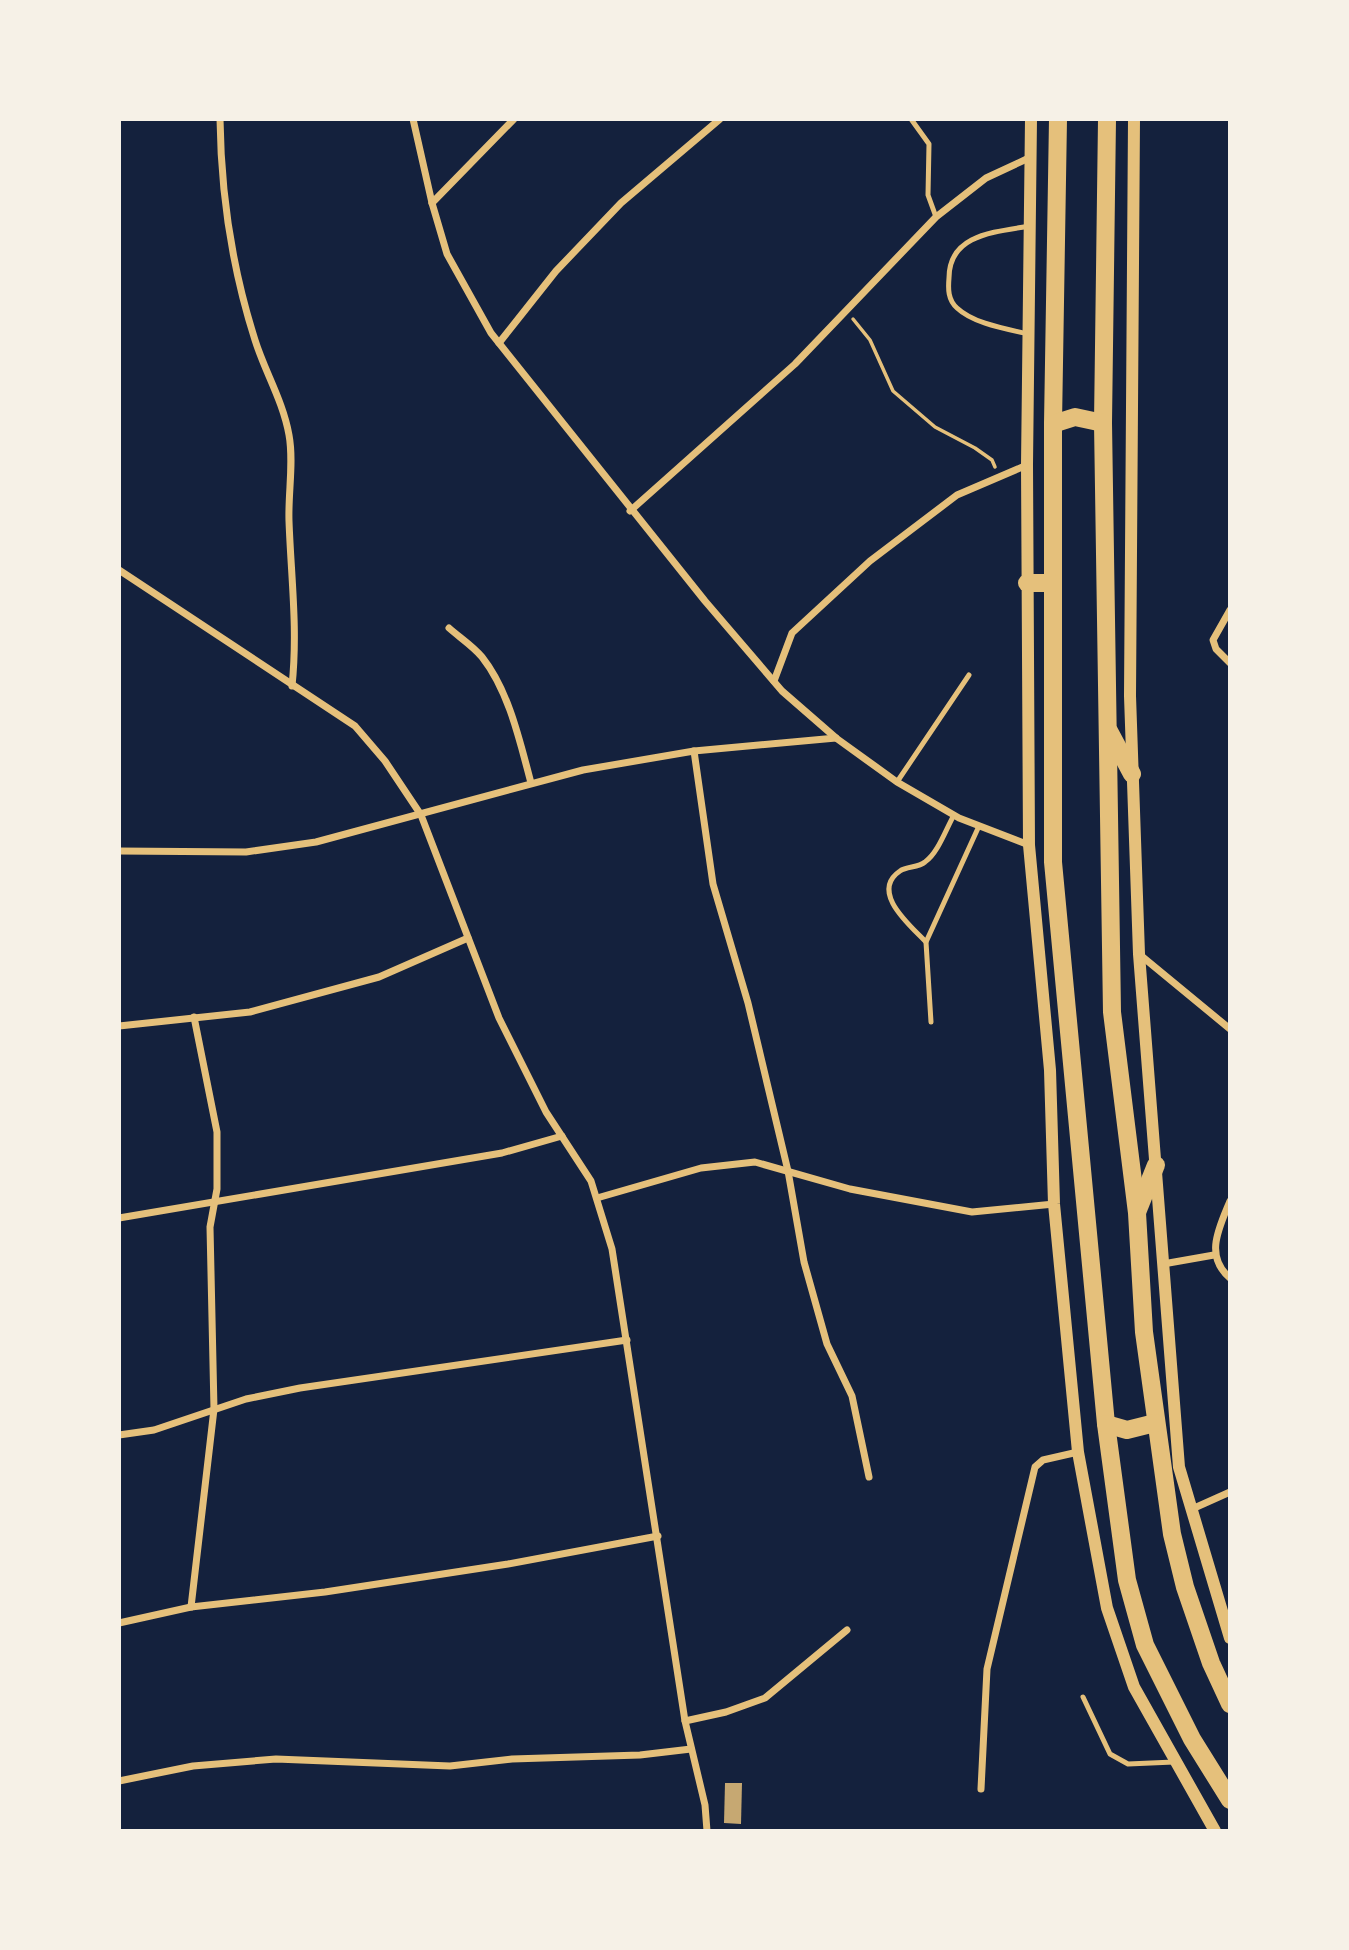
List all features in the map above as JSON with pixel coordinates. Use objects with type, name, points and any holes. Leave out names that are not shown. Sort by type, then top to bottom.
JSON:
[{"type":"main road","points":[[1058,119],[1053,424],[1053,862],[1106,1424],[1128,1580],[1145,1645],[1192,1739],[1230,1800]]},
{"type":"main road","points":[[1107,119],[1102,423],[1112,1012],[1137,1213],[1144,1332],[1172,1534],[1185,1587],[1210,1663],[1230,1704]]},
{"type":"main road","points":[[1053,424],[1075,416],[1102,423]]},
{"type":"main road","points":[[1027,583],[1052,583]]},
{"type":"main road","points":[[1107,726],[1132,774]]},
{"type":"main road","points":[[1137,1213],[1156,1165]]},
{"type":"main road","points":[[1106,1424],[1128,1430],[1155,1423]]},
{"type":"street","points":[[220,119],[221,182],[237,273],[255,342],[283,410],[290,438],[289,521],[297,641],[292,686]]},
{"type":"street","points":[[414,119],[432,203],[447,254],[499,343],[630,511],[774,681],[836,738],[897,782],[954,815],[1029,845]]},
{"type":"street","points":[[432,203],[514,119]]},
{"type":"street","points":[[499,343],[556,271],[621,203],[720,119]]},
{"type":"street","points":[[1031,119],[1027,465],[1029,845],[1050,1070],[1054,1204],[1078,1452],[1107,1608],[1134,1687],[1215,1831]]},
{"type":"street","points":[[1134,119],[1132,774],[1139,954],[1149,1110],[1156,1165],[1179,1467],[1230,1638]]},
{"type":"street","points":[[630,511],[752,403],[847,312],[936,217],[986,178],[1031,157]]},
{"type":"street","points":[[774,681],[792,633],[870,561],[957,495],[1027,465]]},
{"type":"street","points":[[119,570],[355,726],[385,761],[421,815],[499,1018],[562,1136],[591,1181],[612,1249],[685,1721],[705,1805],[707,1831]]},
{"type":"street","points":[[1230,610],[1213,640],[1216,649],[1230,663]]},
{"type":"street","points":[[449,628],[481,656],[493,677],[516,730],[531,783]]},
{"type":"street","points":[[119,851],[246,852],[316,842],[583,770],[694,751],[836,738]]},
{"type":"street","points":[[694,751],[713,884],[748,1003],[788,1171],[804,1262],[819,1320],[852,1396],[869,1477]]},
{"type":"street","points":[[119,1026],[250,1013],[379,977],[468,938]]},
{"type":"street","points":[[1139,954],[1230,1029]]},
{"type":"street","points":[[191,1607],[214,1409],[210,1227],[214,1203],[217,1132],[194,1017]]},
{"type":"street","points":[[119,1219],[502,1153],[562,1136]]},
{"type":"street","points":[[597,1198],[701,1168],[755,1162],[850,1189],[972,1212],[1054,1204]]},
{"type":"street","points":[[1230,1201],[1218,1230],[1214,1255],[1218,1266],[1230,1278]]},
{"type":"street","points":[[1163,1264],[1214,1255]]},
{"type":"street","points":[[119,1434],[154,1430],[214,1409],[300,1388],[627,1340]]},
{"type":"street","points":[[981,1789],[987,1669],[1035,1467],[1043,1460],[1078,1452]]},
{"type":"street","points":[[1192,1509],[1230,1492]]},
{"type":"street","points":[[119,1623],[191,1607],[508,1564],[658,1536]]},
{"type":"street","points":[[685,1721],[726,1712],[765,1698],[847,1630]]},
{"type":"street","points":[[119,1781],[193,1766],[276,1759],[450,1766],[512,1759],[640,1755],[691,1749]]},
{"type":"lane","points":[[911,119],[929,144],[928,194],[936,217]]},
{"type":"lane","points":[[1028,334],[968,315],[956,308],[948,294],[949,261],[958,248],[992,233],[1030,226]]},
{"type":"lane","points":[[897,782],[969,675]]},
{"type":"lane","points":[[926,942],[896,909],[889,888],[892,877],[902,868],[924,863],[931,856],[954,815]]},
{"type":"lane","points":[[931,1022],[926,942],[979,826]]},
{"type":"lane","points":[[1083,1697],[1110,1754],[1128,1764],[1174,1762]]},
{"type":"path","points":[[847,312],[870,340],[893,391],[935,427],[992,460],[999,479]]},
{"type":"building","points":[[725,1783],[742,1783],[741,1824],[724,1823]]}]
